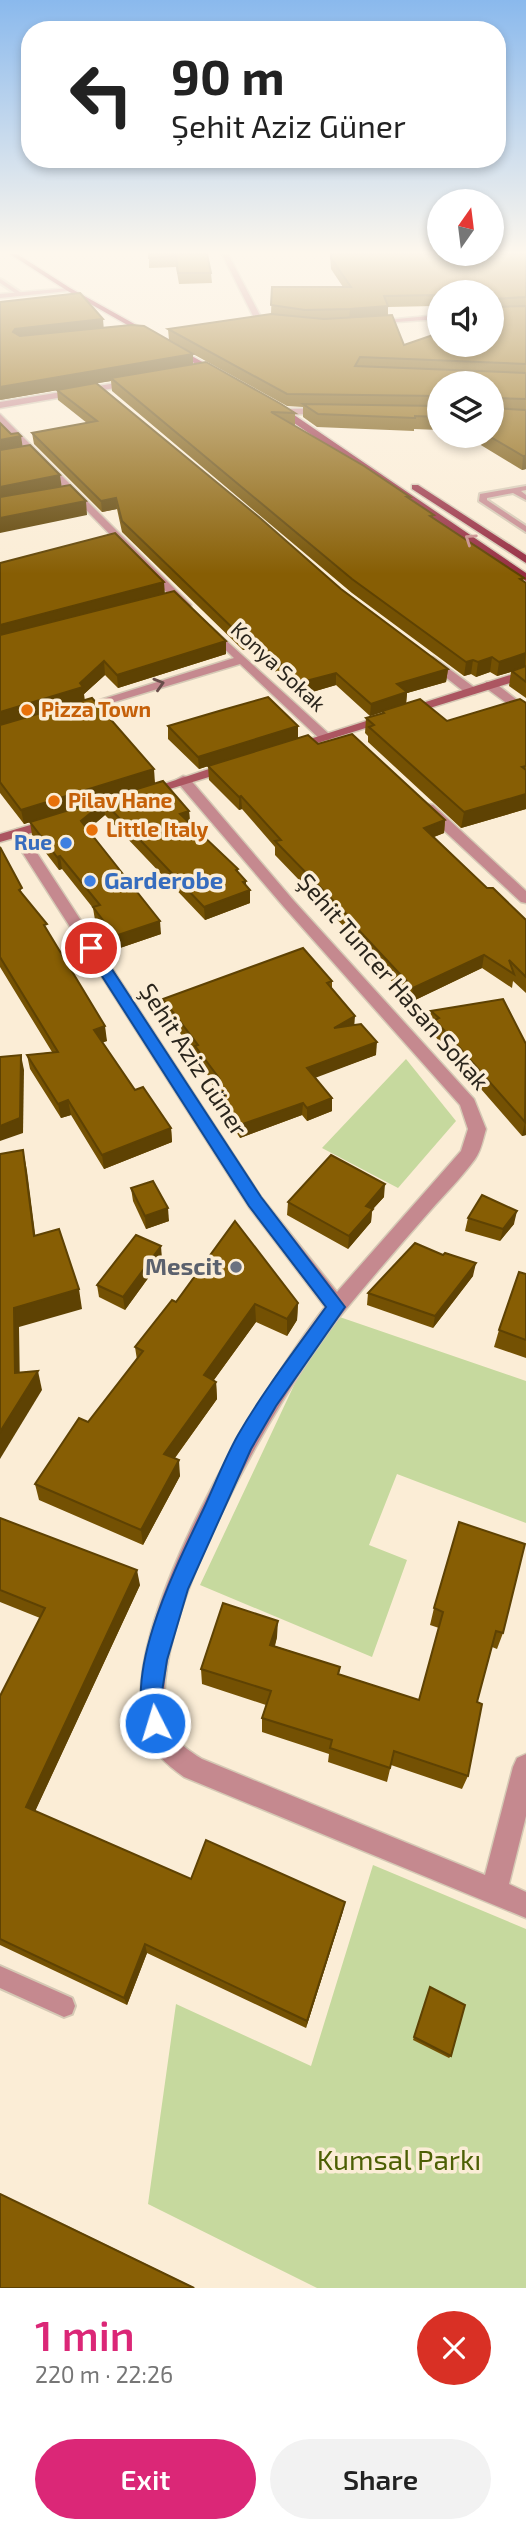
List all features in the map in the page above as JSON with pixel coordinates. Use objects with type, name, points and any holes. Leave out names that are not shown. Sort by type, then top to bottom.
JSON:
[{"type":"main road","points":[[197,361],[232,377],[205,361]]},
{"type":"main road","points":[[276,398],[526,560]]},
{"type":"main road","points":[[263,399],[526,578]]},
{"type":"street","points":[[196,371],[210,368]]},
{"type":"street","points":[[0,405],[142,381]]},
{"type":"street","points":[[101,389],[111,397]]},
{"type":"street","points":[[285,412],[332,411]]},
{"type":"street","name":"Konya Sokak","points":[[0,417],[29,454],[121,539],[195,615]]},
{"type":"street","points":[[60,496],[72,493]]},
{"type":"street","points":[[108,542],[121,539]]},
{"type":"street","points":[[164,600],[178,597]]},
{"type":"street","name":"Konya Sokak","points":[[204,624],[325,737]]},
{"type":"street","points":[[419,652],[471,691]]},
{"type":"street","points":[[63,714],[240,660]]},
{"type":"street","points":[[273,752],[325,737],[349,735],[526,674]]},
{"type":"street","points":[[490,685],[526,713]]},
{"type":"street","points":[[132,796],[248,760]]},
{"type":"street","name":"Şehit Tuncer Hasan Sokak","points":[[183,780],[289,904],[468,1103],[476,1121],[476,1138],[469,1154],[337,1307],[270,1400],[244,1443],[192,1554],[164,1627],[151,1692],[155,1723],[169,1752],[193,1768],[526,1906]]},
{"type":"street","points":[[415,796],[526,899]]},
{"type":"street","points":[[0,838],[68,817]]},
{"type":"street","name":"Şehit Aziz Güner","points":[[17,834],[255,1202],[337,1307]]},
{"type":"street","points":[[493,1893],[526,1767]]},
{"type":"lane","points":[[526,488],[483,496],[483,501],[526,530]]},
{"type":"lane","points":[[514,490],[526,498]]},
{"type":"lane","points":[[0,1977],[64,2006]]},
{"type":"green space","points":[[406,1059],[456,1121],[398,1188],[322,1148]]},
{"type":"green space","points":[[328,1313],[526,1381],[526,1523],[397,1474],[369,1545],[407,1560],[372,1657],[200,1585]]},
{"type":"green space","name":"Kumsal Parkı","points":[[373,1865],[526,1929],[526,2288],[317,2288],[148,2204],[176,2004],[311,2066]]},
{"type":"building","points":[[0,361],[153,361],[0,387]]},
{"type":"building","points":[[226,361],[358,361],[355,366],[477,371],[427,371],[427,396],[287,394]]},
{"type":"building","points":[[449,361],[526,361],[526,364]]},
{"type":"building","points":[[206,362],[295,413],[271,412],[364,466],[434,515],[430,516],[524,578],[520,579],[526,583],[526,653],[499,662],[492,657],[478,662],[466,662],[352,579],[111,378]]},
{"type":"building","points":[[504,372],[526,373],[526,399],[504,398]]},
{"type":"building","points":[[96,383],[260,518],[341,589],[448,669],[397,684],[407,692],[371,704],[336,673],[302,682],[249,636],[243,638],[122,521],[116,498],[101,501],[32,433],[97,421],[57,390]]},
{"type":"building","points":[[303,404],[427,406],[427,416],[415,418],[318,414]]},
{"type":"building","points":[[504,409],[526,410],[526,456],[504,445]]},
{"type":"building","points":[[0,423],[11,434],[18,433],[21,436],[0,440]]},
{"type":"building","points":[[30,445],[60,475],[0,487],[0,450]]},
{"type":"building","points":[[70,485],[86,501],[0,518],[0,497]]},
{"type":"building","points":[[115,533],[164,582],[0,625],[0,563]]},
{"type":"building","points":[[174,591],[226,641],[117,675],[104,661],[80,683],[83,687],[0,712],[0,635]]},
{"type":"building","points":[[526,666],[526,682],[512,671]]},
{"type":"building","points":[[268,697],[298,726],[198,757],[168,726],[219,711]]},
{"type":"building","points":[[92,698],[154,769],[21,810],[0,782],[0,725]]},
{"type":"building","points":[[420,699],[447,721],[520,699],[526,703],[526,766],[522,767],[526,770],[526,794],[464,812],[369,727],[374,725],[366,718]]},
{"type":"building","points":[[352,734],[445,820],[424,828],[487,888],[493,888],[526,920],[526,977],[509,960],[514,974],[484,955],[413,988],[353,924],[355,923],[275,841],[281,840],[241,796],[208,766],[308,735],[318,744]]},
{"type":"building","points":[[163,781],[189,811],[180,814],[238,869],[236,870],[250,890],[204,907],[104,802],[81,821],[160,921],[115,936],[93,907],[100,905],[30,822]]},
{"type":"building","points":[[0,847],[22,888],[19,890],[47,924],[44,925],[105,1026],[94,1030],[135,1090],[143,1087],[171,1128],[102,1155],[68,1100],[58,1104],[27,1055],[58,1052],[0,957]]},
{"type":"building","points":[[303,948],[332,981],[327,983],[355,1016],[334,1028],[361,1024],[377,1042],[307,1068],[332,1098],[307,1108],[303,1103],[240,1125],[211,1081],[219,1078],[163,999]]},
{"type":"building","points":[[503,999],[526,1044],[525,1122],[435,1020],[439,1018],[431,1011]]},
{"type":"building","points":[[21,1055],[20,1118],[0,1126],[0,1057]]},
{"type":"building","points":[[23,1150],[34,1236],[59,1229],[79,1289],[14,1308],[15,1373],[38,1371],[0,1432],[0,1154]]},
{"type":"building","points":[[331,1155],[385,1184],[366,1206],[373,1209],[349,1236],[288,1202]]},
{"type":"building","points":[[153,1181],[168,1208],[145,1216],[131,1188]]},
{"type":"building","points":[[482,1195],[517,1211],[503,1229],[468,1218]]},
{"type":"building","points":[[235,1221],[298,1303],[287,1319],[255,1304],[204,1375],[216,1382],[164,1454],[179,1460],[141,1530],[35,1484],[79,1418],[88,1422],[143,1351],[135,1347],[172,1300],[176,1302]]},
{"type":"building","points":[[136,1235],[161,1246],[123,1297],[97,1285]]},
{"type":"building","points":[[415,1243],[443,1255],[445,1253],[476,1263],[435,1316],[368,1293]]},
{"type":"building","points":[[519,1272],[526,1274],[526,1340],[499,1330]]},
{"type":"building","points":[[0,1518],[137,1570],[26,1807],[191,1879],[206,1840],[345,1902],[307,2021],[145,1944],[124,1998],[0,1939],[0,1696],[45,1608],[0,1590]]},
{"type":"building","points":[[459,1522],[525,1544],[503,1633],[496,1631],[477,1702],[482,1704],[468,1776],[394,1751],[390,1768],[330,1748],[332,1740],[262,1718],[271,1691],[201,1669],[223,1603],[278,1621],[270,1645],[340,1667],[338,1674],[419,1700],[443,1612],[434,1608]]},
{"type":"building","points":[[430,1987],[465,2005],[451,2056],[414,2037]]},
{"type":"building","points":[[0,2194],[194,2288],[0,2288]]},
{"type":"place","name":"Pizza Town","points":[[27,710]]},
{"type":"place","name":"Pilav Hane","points":[[54,801]]},
{"type":"place","name":"Little Italy","points":[[92,830]]},
{"type":"place","name":"Rue","points":[[66,843]]},
{"type":"place","name":"Garderobe","points":[[90,881]]},
{"type":"place","name":"Mescit","points":[[236,1267]]},
{"type":"route","points":[[91,948],[255,1202],[337,1307],[270,1400],[244,1443],[177,1588],[156,1660],[151,1692],[155,1723]]}]
